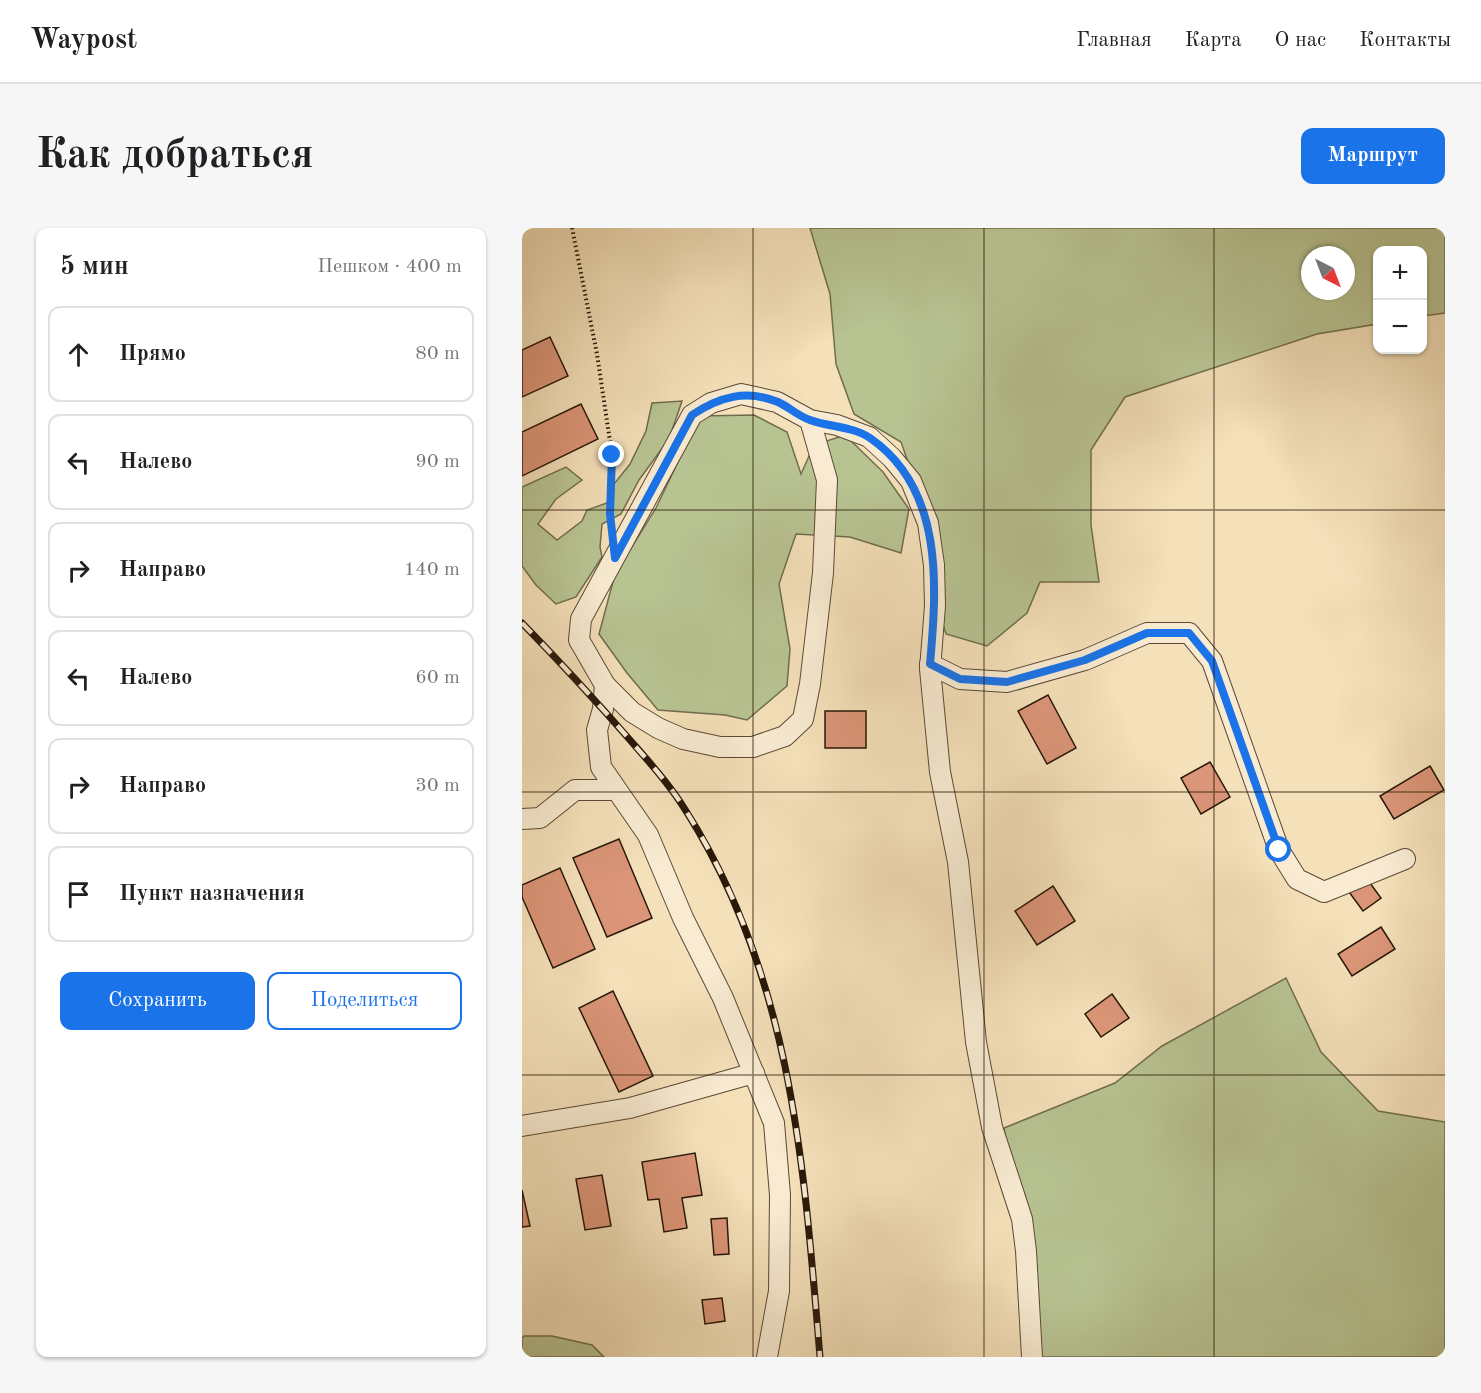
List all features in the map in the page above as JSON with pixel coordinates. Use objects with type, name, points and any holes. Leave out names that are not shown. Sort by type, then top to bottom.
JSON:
[{"type":"street","points":[[810,420],[826,480],[823,573],[810,684],[803,719],[785,736],[753,747],[720,747],[682,739],[657,728],[632,712],[605,685],[579,640],[581,619],[692,415],[711,403],[741,394],[777,402],[810,420],[837,425],[869,437],[892,458],[910,481],[928,523],[934,565],[935,606],[930,664],[940,772],[958,862],[976,1042],[992,1127],[1022,1219],[1032,1357]]},
{"type":"street","points":[[930,664],[960,679],[1007,682],[1085,660],[1147,633],[1189,633],[1212,661],[1279,850],[1297,879],[1324,892],[1405,859]]},
{"type":"street","points":[[605,685],[603,709],[597,730],[601,767],[648,835],[683,918],[723,998],[774,1123],[780,1196],[779,1291],[767,1357]]},
{"type":"street","points":[[522,819],[540,818],[575,790],[615,790]]},
{"type":"street","points":[[522,1126],[630,1108],[754,1073]]},
{"type":"path","points":[[572,228],[597,354],[612,455],[611,525]]},
{"type":"green space","points":[[810,228],[1445,228],[1445,313],[1427,315],[1427,246],[1373,246],[1373,325],[1317,334],[1125,397],[1091,450],[1091,525],[1099,582],[1040,582],[1027,613],[987,646],[946,634],[933,593],[932,531],[901,442],[854,414],[836,364],[830,294]]},
{"type":"green space","points":[[682,401],[669,439],[639,480],[621,514],[602,524],[600,547],[602,557],[576,597],[556,604],[536,585],[522,566],[522,487],[566,467],[582,480],[556,499],[538,524],[557,540],[582,521],[587,510],[607,503],[614,484],[630,464],[646,431],[652,403]]},
{"type":"green space","points":[[754,415],[787,432],[801,474],[814,445],[845,435],[883,472],[909,509],[901,553],[850,537],[796,534],[779,584],[790,649],[787,686],[747,720],[725,715],[658,710],[599,634],[615,574],[656,508],[700,416]]},
{"type":"green space","points":[[1286,978],[1321,1052],[1378,1111],[1445,1122],[1445,1357],[1028,1357],[1028,1283],[1004,1128],[1115,1083],[1162,1046]]},
{"type":"green space","points":[[524,1336],[552,1336],[592,1345],[604,1357],[522,1357],[522,1338]]},
{"type":"building","points":[[550,337],[568,376],[522,397],[522,350]]},
{"type":"building","points":[[581,404],[598,439],[522,476],[522,432]]},
{"type":"building","points":[[1048,695],[1076,748],[1047,764],[1018,711]]},
{"type":"building","points":[[825,711],[866,711],[866,748],[825,748]]},
{"type":"building","points":[[1210,762],[1230,797],[1201,814],[1181,778]]},
{"type":"building","points":[[1430,766],[1444,790],[1394,819],[1380,796]]},
{"type":"building","points":[[619,839],[652,918],[607,937],[573,858]]},
{"type":"building","points":[[560,868],[595,949],[553,968],[522,897],[522,885]]},
{"type":"building","points":[[1367,879],[1381,898],[1363,911],[1349,892]]},
{"type":"building","points":[[1053,886],[1075,921],[1037,945],[1015,911]]},
{"type":"building","points":[[1381,927],[1395,949],[1352,976],[1338,954]]},
{"type":"building","points":[[613,991],[653,1076],[619,1092],[579,1008]]},
{"type":"building","points":[[1112,994],[1129,1018],[1101,1037],[1085,1014]]},
{"type":"building","points":[[695,1153],[702,1195],[682,1198],[687,1228],[664,1232],[659,1199],[648,1200],[642,1162]]},
{"type":"building","points":[[602,1175],[611,1226],[585,1230],[576,1179]]},
{"type":"building","points":[[522,1190],[530,1226],[522,1227]]},
{"type":"building","points":[[727,1218],[729,1254],[714,1255],[711,1219]]},
{"type":"building","points":[[722,1298],[725,1321],[705,1324],[702,1300]]},
{"type":"railway","points":[[522,623],[604,710],[673,792],[722,875],[749,940],[771,1007],[787,1075],[799,1144],[820,1357]]},
{"type":"route","points":[[612,455],[610,514],[615,558],[692,415],[711,403],[741,394],[777,402],[810,420],[837,425],[869,437],[892,458],[910,481],[928,523],[934,565],[935,606],[930,664],[960,679],[1007,682],[1085,660],[1147,633],[1189,633],[1212,661],[1279,850]]}]
